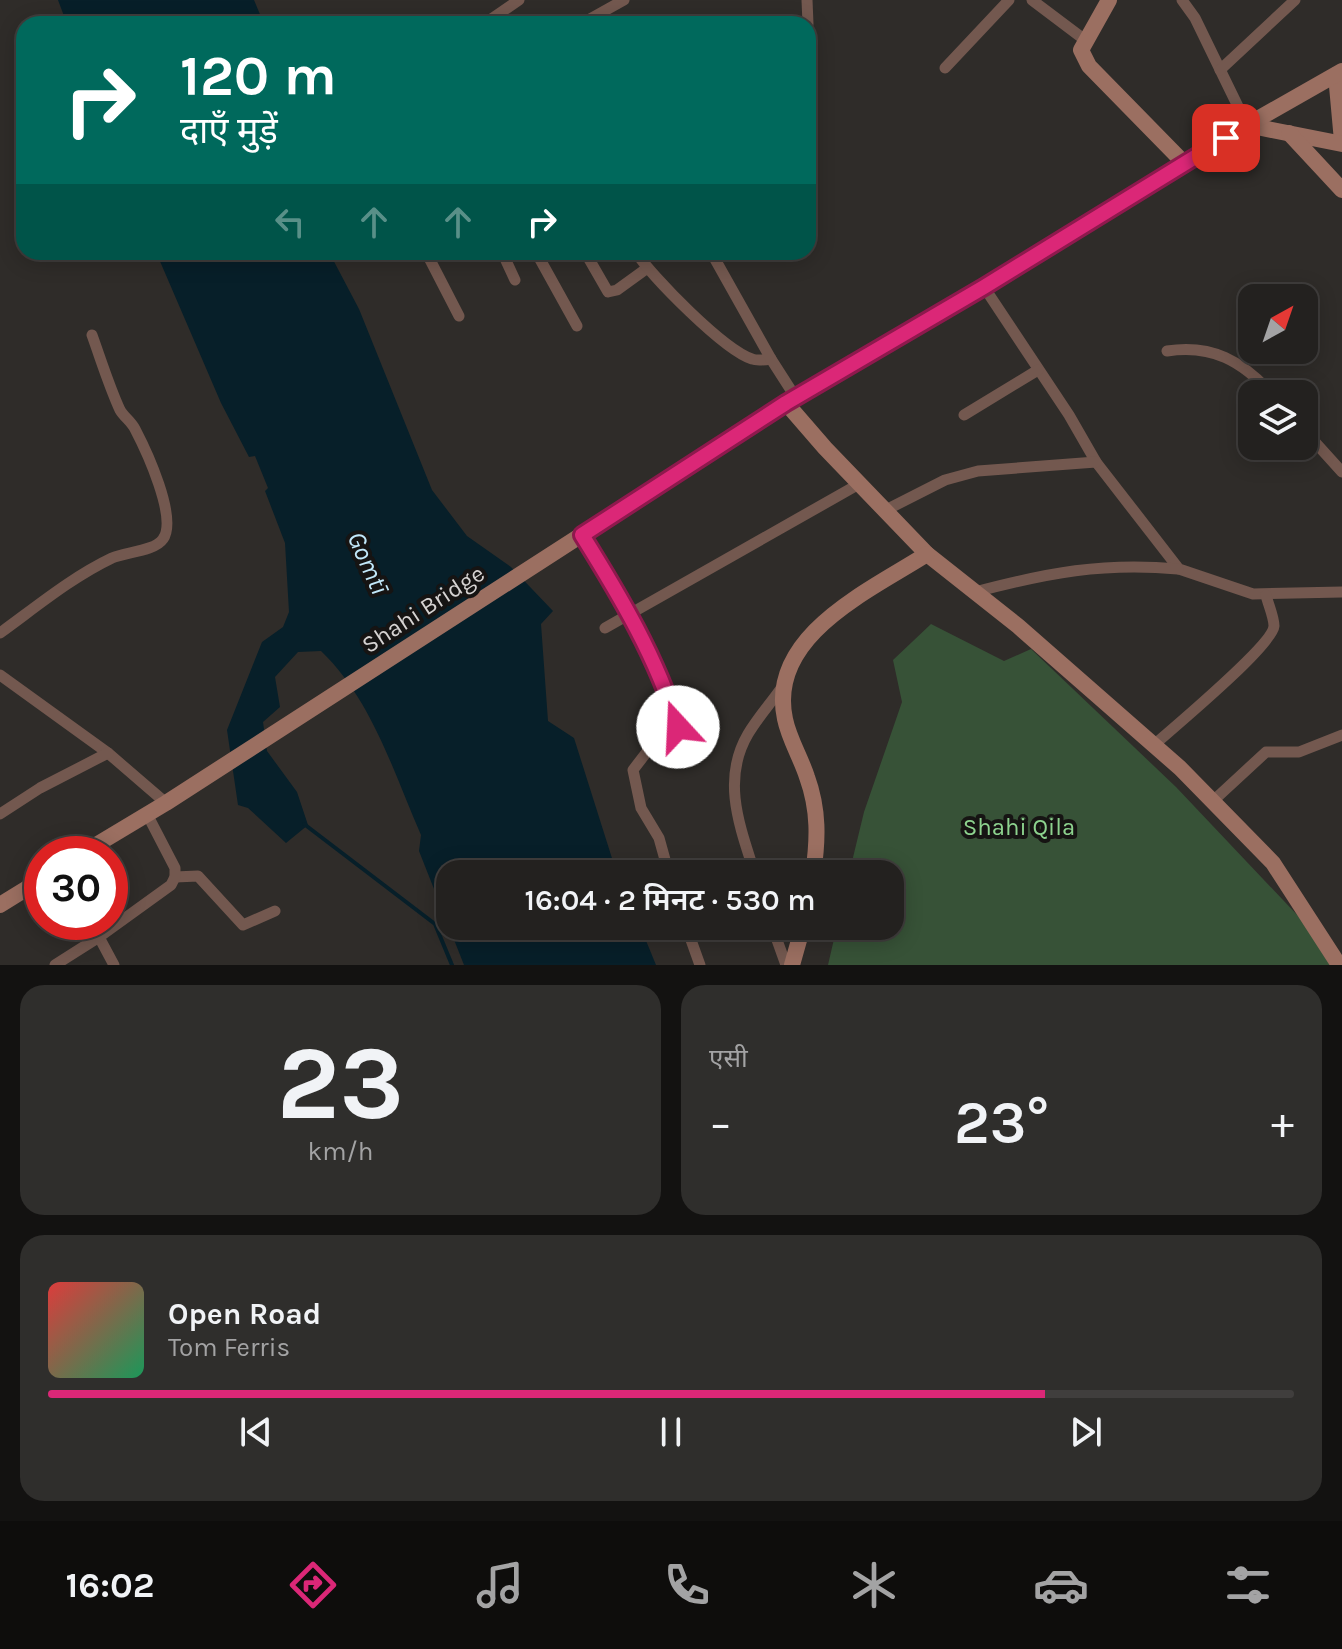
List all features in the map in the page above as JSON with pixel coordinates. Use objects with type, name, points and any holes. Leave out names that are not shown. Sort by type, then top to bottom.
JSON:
[{"type":"street","points":[[496,16],[519,0]]},
{"type":"street","points":[[945,68],[1009,0]]},
{"type":"street","points":[[1032,0],[1085,40]]},
{"type":"street","points":[[1109,0],[1081,50],[1089,66],[1185,164]]},
{"type":"street","points":[[1182,0],[1195,18],[1247,125],[1342,142],[1339,73]]},
{"type":"street","points":[[1220,70],[1295,0]]},
{"type":"street","points":[[594,16],[616,2]]},
{"type":"street","name":"Shahi Bridge","points":[[111,836],[791,400],[984,287],[1247,125],[1339,73]]},
{"type":"street","points":[[1289,133],[1342,190]]},
{"type":"street","points":[[430,260],[459,316]]},
{"type":"street","points":[[506,260],[515,280]]},
{"type":"street","points":[[540,260],[577,326]]},
{"type":"street","points":[[589,260],[608,292],[617,290],[646,269]]},
{"type":"street","points":[[641,260],[687,310],[740,353],[754,360],[771,359]]},
{"type":"street","points":[[715,260],[791,400],[859,484],[927,554],[1018,626],[1213,801],[1273,863],[1339,965]]},
{"type":"street","points":[[984,287],[1096,462],[1179,569]]},
{"type":"street","points":[[0,633],[91,569],[120,555],[155,545],[163,540],[166,533],[168,523],[161,493],[134,427],[120,409],[92,335]]},
{"type":"street","points":[[1167,351],[1188,348],[1219,353],[1256,380]]},
{"type":"street","points":[[964,415],[1038,370]]},
{"type":"street","points":[[1318,445],[1342,472]]},
{"type":"street","points":[[884,511],[945,480],[978,471],[1096,462]]},
{"type":"street","points":[[605,628],[859,484]]},
{"type":"street","points":[[582,535],[631,613],[678,727],[656,740],[633,770],[641,808],[659,838],[665,860]]},
{"type":"street","points":[[750,860],[735,812],[732,783],[748,734],[782,687],[790,663],[805,641],[831,615],[927,554]]},
{"type":"street","points":[[975,592],[1040,575],[1105,566],[1179,569],[1237,589],[1266,595],[1342,592]]},
{"type":"street","points":[[1154,745],[1269,638],[1274,627],[1266,595]]},
{"type":"street","points":[[0,675],[108,753],[166,803]]},
{"type":"street","points":[[782,687],[785,720],[808,777],[815,805],[819,835],[815,860]]},
{"type":"street","points":[[1213,801],[1266,752],[1299,752],[1342,735]]},
{"type":"street","points":[[0,814],[40,788],[108,753]]},
{"type":"street","points":[[128,916],[171,885],[175,877],[175,868],[147,814]]},
{"type":"street","points":[[175,877],[198,876],[243,925],[275,911]]},
{"type":"street","points":[[0,905],[24,890]]},
{"type":"street","points":[[55,965],[94,940]]},
{"type":"street","points":[[101,940],[114,965]]},
{"type":"street","points":[[691,940],[700,965]]},
{"type":"street","points":[[778,940],[789,965]]},
{"type":"street","points":[[789,965],[798,940]]},
{"type":"green space","name":"Shahi Qila","points":[[931,624],[1004,661],[1031,649],[1176,787],[1301,919],[1330,965],[828,965],[834,940],[904,940],[904,860],[852,860],[864,812],[902,702],[893,660]]},
{"type":"water","points":[[58,0],[254,0],[261,16],[64,16]]},
{"type":"water","name":"Gomtī","points":[[159,260],[333,260],[359,309],[432,490],[467,536],[511,567],[553,611],[541,624],[548,721],[574,738],[613,860],[436,860],[436,894],[419,851],[421,835],[380,737],[354,691],[321,651],[298,652],[275,677],[280,707],[263,722],[267,751],[297,792],[308,825],[286,843],[248,808],[238,805],[227,730],[262,642],[283,627],[289,612],[285,543],[255,456],[249,457],[221,403]]},
{"type":"water","points":[[454,940],[646,940],[656,965],[464,965]]},
{"type":"waterway","points":[[304,824],[435,924],[452,965]]},
{"type":"route","points":[[678,727],[631,613],[582,535],[786,403],[984,287],[1226,138]]}]
